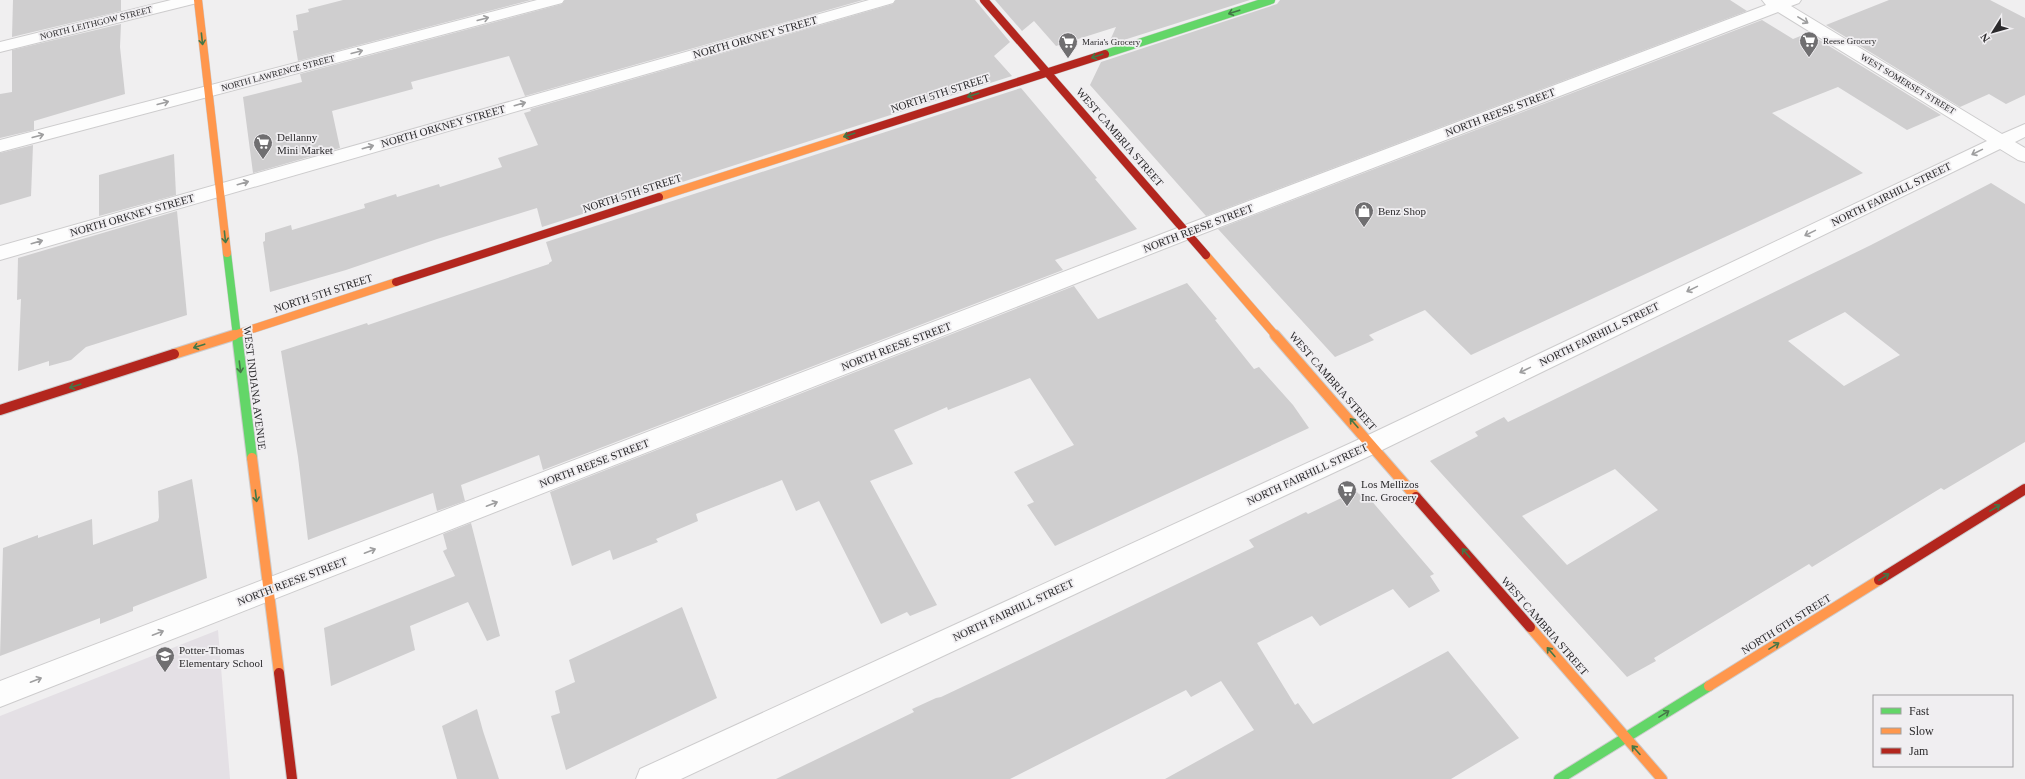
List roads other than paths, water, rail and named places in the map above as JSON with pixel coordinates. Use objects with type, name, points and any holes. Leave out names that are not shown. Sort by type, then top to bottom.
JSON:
[{"type":"street","name":"NORTH LEITHGOW STREET","points":[[0,46],[192,0]]},
{"type":"street","name":"WEST INDIANA AVENUE","points":[[198,0],[207,92],[220,189],[236,334],[292,779]]},
{"type":"street","name":"NORTH LAWRENCE STREET","points":[[0,146],[556,0]]},
{"type":"street","name":"NORTH ORKNEY STREET","points":[[0,253],[220,189],[887,0]]},
{"type":"street","name":"WEST CAMBRIA STREET","points":[[984,0],[1662,779]]},
{"type":"street","name":"NORTH 5TH STREET","points":[[0,410],[1271,0]]},
{"type":"street","name":"WEST SOMERSET STREET","points":[[1780,2],[2025,156]]},
{"type":"street","name":"NORTH REESE STREET","points":[[0,694],[1780,2]]},
{"type":"street","name":"NORTH FAIRHILL STREET","points":[[650,779],[1372,444],[2025,130]]},
{"type":"street","name":"NORTH 6TH STREET","points":[[1559,779],[2025,489]]},
{"type":"place","name":"Reese Grocery","points":[[1809,58]]},
{"type":"place","name":"Maria's Grocery","points":[[1068,59]]},
{"type":"place","name":"Dellanny Mini Market","points":[[263,160]]},
{"type":"place","name":"Benz Shop","points":[[1364,228]]},
{"type":"place","name":"Los Mellizos Inc. Grocery","points":[[1347,507]]},
{"type":"place","name":"Potter-Thomas Elementary School","points":[[165,673]]}]
